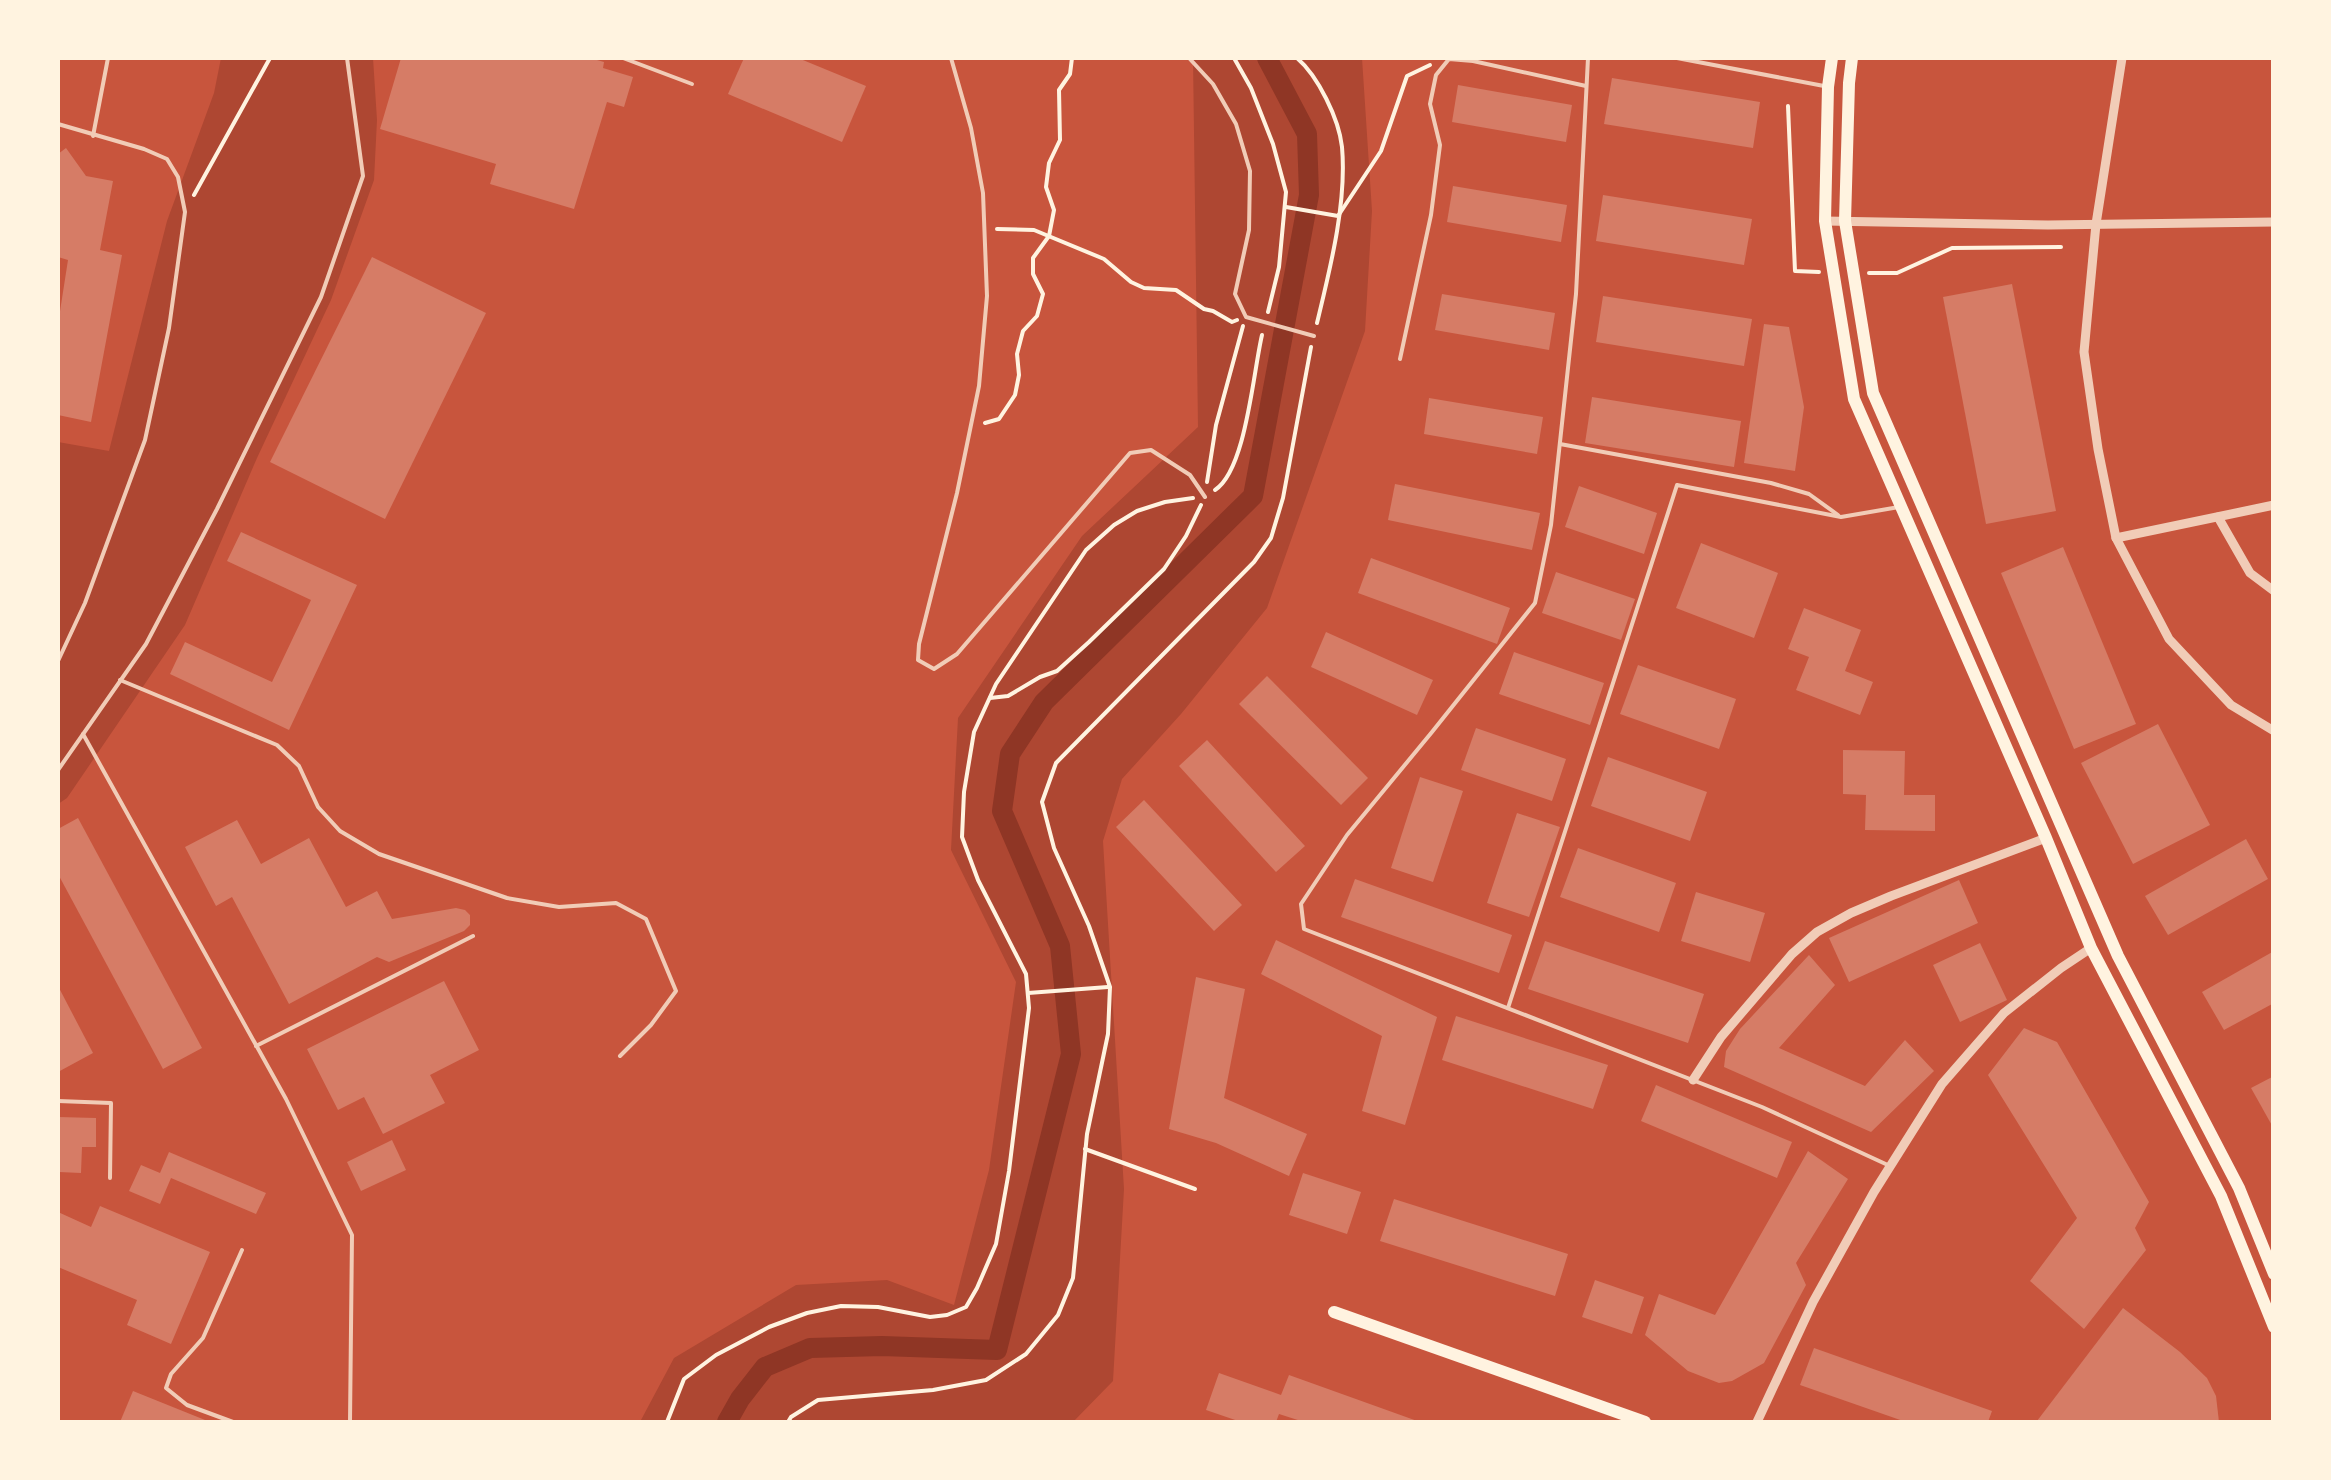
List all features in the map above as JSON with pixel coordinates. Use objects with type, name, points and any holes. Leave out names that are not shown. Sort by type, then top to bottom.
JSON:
[{"type":"main road","points":[[1832,58],[1825,221],[1854,399],[2046,838],[2090,948],[2221,1196],[2274,1327]]},
{"type":"main road","points":[[1852,58],[1845,221],[1873,394],[2118,956],[2239,1188],[2274,1274]]},
{"type":"main road","points":[[1334,1312],[1644,1422]]},
{"type":"street","points":[[2122,58],[2096,224],[2084,352],[2116,538],[2169,639],[2231,705],[2274,732]]},
{"type":"street","points":[[1825,221],[2274,222]]},
{"type":"street","points":[[2116,538],[2274,506]]},
{"type":"street","points":[[2218,518],[2250,574],[2274,591]]},
{"type":"street","points":[[1693,1080],[1733,1023],[1792,954],[1817,932],[1892,896],[2046,838]]},
{"type":"street","points":[[1758,1422],[1813,1302],[1942,1084],[2004,1013],[2090,948]]},
{"type":"lane","points":[[94,136],[108,58]]},
{"type":"lane","points":[[58,770],[146,644],[321,296],[363,176],[347,58]]},
{"type":"lane","points":[[623,58],[692,84]]},
{"type":"lane","points":[[951,58],[971,128],[983,193],[987,296],[979,386],[918,660],[934,668],[957,654],[1130,453],[1151,450],[1190,475],[1206,496]]},
{"type":"lane","points":[[1189,58],[1213,84],[1236,124],[1250,170],[1250,230],[1235,294],[1246,316],[1314,336]]},
{"type":"lane","points":[[1588,58],[1576,294],[1551,525],[1535,603],[1347,835],[1300,904],[1304,929],[1762,1107],[1890,1166]]},
{"type":"lane","points":[[1677,58],[1828,87]]},
{"type":"lane","points":[[1400,359],[1431,215],[1440,145],[1430,104],[1436,75],[1449,59],[1586,86]]},
{"type":"lane","points":[[58,124],[167,158],[178,177],[184,212],[169,328],[146,440],[85,603],[58,661]]},
{"type":"lane","points":[[1560,444],[1771,483],[1809,494],[1842,517]]},
{"type":"lane","points":[[1508,1008],[1677,486],[1842,517],[1901,507]]},
{"type":"lane","points":[[120,680],[278,745],[299,766],[318,807],[340,831],[379,854],[508,898],[558,908],[616,904],[646,918],[676,990],[652,1024],[620,1056]]},
{"type":"lane","points":[[83,734],[286,1100],[352,1235],[350,1422]]},
{"type":"lane","points":[[256,1046],[473,936]]},
{"type":"lane","points":[[58,1102],[111,1103],[110,1178]]},
{"type":"lane","points":[[233,1422],[187,1405],[166,1388],[172,1374],[203,1338],[242,1250]]},
{"type":"path","points":[[184,212],[270,58]]},
{"type":"path","points":[[971,426],[1000,419],[1015,395],[1023,331],[1037,316],[1043,294],[1033,274],[1032,258],[1048,236],[1054,210],[1046,187],[1048,163],[1060,140],[1058,90],[1070,74],[1072,58]]},
{"type":"path","points":[[667,1422],[684,1379],[716,1355],[807,1312],[842,1306],[878,1307],[930,1317],[966,1307],[996,1244],[1029,1008],[1026,974],[978,880],[962,837],[964,792],[974,732],[996,684],[1086,550],[1114,524],[1136,511],[1206,496],[1225,484],[1236,461],[1280,267],[1286,192],[1273,144],[1251,88],[1234,58]]},
{"type":"path","points":[[788,1422],[818,1400],[933,1390],[986,1380],[1026,1354],[1058,1315],[1073,1278],[1086,1150],[1108,1034],[1110,987],[1089,926],[1054,848],[1042,802],[1056,763],[1254,562],[1271,538],[1283,498],[1331,265],[1341,188],[1342,144],[1328,103],[1298,58]]},
{"type":"path","points":[[1338,216],[1381,151],[1407,76],[1449,59]]},
{"type":"path","points":[[1788,106],[1795,272]]},
{"type":"path","points":[[1285,207],[1338,216]]},
{"type":"path","points":[[984,230],[1034,230],[1104,259],[1144,288],[1176,290],[1232,322],[1246,316]]},
{"type":"path","points":[[1897,273],[1952,248],[2061,247]]},
{"type":"path","points":[[990,698],[1008,696],[1057,671],[1164,569],[1206,496],[1216,424],[1246,316]]},
{"type":"path","points":[[1028,993],[1110,987]]},
{"type":"path","points":[[1086,1150],[1194,1188]]},
{"type":"shaded area","points":[[221,58],[373,58],[377,120],[374,180],[331,300],[185,625],[67,798],[58,804],[58,442],[109,451],[167,221],[214,93]]},
{"type":"shaded area","points":[[1193,58],[1362,58],[1372,211],[1365,331],[1267,608],[1122,779],[1103,841],[1124,1189],[1113,1381],[1073,1422],[636,1422],[641,1420],[674,1358],[796,1285],[887,1280],[954,1305],[989,1170],[1016,982],[951,850],[958,718],[1082,536],[1198,427]]},
{"type":"building","points":[[401,58],[590,58],[604,62],[603,68],[633,77],[624,107],[607,102],[574,209],[490,184],[496,164],[380,129]]},
{"type":"building","points":[[744,58],[798,58],[866,86],[842,142],[728,94]]},
{"type":"building","points":[[1612,78],[1760,102],[1753,148],[1604,124]]},
{"type":"building","points":[[1458,85],[1572,105],[1566,142],[1452,122]]},
{"type":"building","points":[[66,148],[86,176],[113,181],[100,250],[122,255],[91,422],[58,415],[58,324],[68,260],[58,257],[58,154]]},
{"type":"building","points":[[1453,186],[1567,205],[1561,242],[1447,222]]},
{"type":"building","points":[[1603,195],[1752,219],[1744,265],[1596,241]]},
{"type":"building","points":[[372,257],[486,313],[385,519],[270,462]]},
{"type":"building","points":[[2012,284],[2056,511],[1986,524],[1943,297]]},
{"type":"building","points":[[1442,294],[1555,313],[1549,350],[1435,330]]},
{"type":"building","points":[[1603,296],[1752,319],[1744,366],[1596,342]]},
{"type":"building","points":[[1764,324],[1789,327],[1804,407],[1795,471],[1744,463]]},
{"type":"building","points":[[1592,397],[1741,421],[1734,467],[1585,443]]},
{"type":"building","points":[[1429,398],[1543,417],[1537,454],[1424,434]]},
{"type":"building","points":[[1395,484],[1540,513],[1532,550],[1388,520]]},
{"type":"building","points":[[1579,486],[1657,513],[1644,554],[1565,527]]},
{"type":"building","points":[[241,532],[357,585],[289,730],[170,674],[185,642],[272,682],[311,600],[227,561]]},
{"type":"building","points":[[1701,543],[1778,573],[1754,638],[1676,608]]},
{"type":"building","points":[[2063,547],[2136,724],[2074,749],[2001,573]]},
{"type":"building","points":[[1371,558],[1510,608],[1497,644],[1358,593]]},
{"type":"building","points":[[1556,572],[1635,599],[1621,640],[1542,613]]},
{"type":"building","points":[[1804,608],[1861,630],[1845,671],[1873,682],[1860,715],[1796,690],[1809,657],[1788,649]]},
{"type":"building","points":[[1326,632],[1433,680],[1417,715],[1311,667]]},
{"type":"building","points":[[1514,652],[1604,683],[1590,725],[1499,694]]},
{"type":"building","points":[[1638,665],[1736,699],[1719,749],[1620,714]]},
{"type":"building","points":[[1267,676],[1368,778],[1341,805],[1239,704]]},
{"type":"building","points":[[2158,724],[2210,825],[2133,864],[2081,763]]},
{"type":"building","points":[[1476,728],[1566,759],[1552,801],[1461,770]]},
{"type":"building","points":[[1207,740],[1305,846],[1276,872],[1179,766]]},
{"type":"building","points":[[1843,750],[1905,751],[1904,795],[1935,795],[1935,831],[1865,830],[1866,795],[1843,794]]},
{"type":"building","points":[[1608,757],[1707,792],[1690,841],[1591,806]]},
{"type":"building","points":[[1420,777],[1463,791],[1433,882],[1391,868]]},
{"type":"building","points":[[1144,800],[1242,905],[1214,931],[1116,827]]},
{"type":"building","points":[[1517,813],[1560,827],[1529,917],[1487,903]]},
{"type":"building","points":[[78,818],[202,1048],[163,1069],[58,874],[58,829]]},
{"type":"building","points":[[237,820],[261,864],[309,838],[346,907],[377,891],[392,919],[456,908],[470,915],[470,925],[389,962],[377,957],[289,1004],[232,897],[216,906],[185,847]]},
{"type":"building","points":[[2246,839],[2268,879],[2168,935],[2145,896]]},
{"type":"building","points":[[1578,848],[1676,883],[1659,932],[1560,897]]},
{"type":"building","points":[[1355,879],[1512,935],[1499,973],[1341,917]]},
{"type":"building","points":[[1959,880],[1978,923],[1849,982],[1829,938]]},
{"type":"building","points":[[1696,892],[1765,913],[1750,962],[1681,941]]},
{"type":"building","points":[[1276,940],[1437,1017],[1405,1125],[1362,1111],[1382,1036],[1261,974]]},
{"type":"building","points":[[1545,941],[1704,994],[1688,1043],[1528,989]]},
{"type":"building","points":[[1980,943],[2007,1000],[1960,1022],[1933,965]]},
{"type":"building","points":[[2274,951],[2274,1003],[2224,1030],[2202,992]]},
{"type":"building","points":[[1809,955],[1835,985],[1779,1048],[1865,1086],[1905,1040],[1934,1071],[1871,1132],[1724,1067],[1726,1051],[1740,1029]]},
{"type":"building","points":[[1196,977],[1245,989],[1224,1098],[1307,1134],[1289,1176],[1216,1143],[1169,1129]]},
{"type":"building","points":[[444,981],[479,1050],[430,1075],[445,1103],[383,1134],[364,1097],[338,1110],[307,1049]]},
{"type":"building","points":[[58,986],[93,1053],[58,1072]]},
{"type":"building","points":[[1456,1016],[1608,1065],[1593,1109],[1442,1060]]},
{"type":"building","points":[[2024,1028],[2057,1042],[2149,1202],[2135,1228],[2146,1250],[2084,1329],[2030,1281],[2077,1218],[1988,1075]]},
{"type":"building","points":[[2274,1076],[2274,1129],[2251,1088]]},
{"type":"building","points":[[1656,1085],[1792,1142],[1777,1178],[1641,1121]]},
{"type":"building","points":[[58,1117],[96,1118],[96,1147],[82,1147],[81,1173],[59,1172]]},
{"type":"building","points":[[392,1140],[406,1170],[361,1191],[347,1162]]},
{"type":"building","points":[[1808,1151],[1848,1179],[1796,1263],[1806,1285],[1764,1363],[1732,1381],[1719,1383],[1688,1371],[1645,1335],[1659,1294],[1715,1315]]},
{"type":"building","points":[[169,1152],[266,1193],[256,1214],[171,1178],[160,1204],[129,1191],[141,1165],[160,1173]]},
{"type":"building","points":[[1303,1173],[1361,1192],[1347,1234],[1289,1215]]},
{"type":"building","points":[[1394,1199],[1568,1254],[1555,1296],[1380,1241]]},
{"type":"building","points":[[100,1206],[210,1252],[171,1344],[127,1325],[137,1300],[58,1267],[58,1212],[91,1227]]},
{"type":"building","points":[[1595,1280],[1644,1297],[1632,1334],[1582,1317]]},
{"type":"building","points":[[2123,1308],[2207,1378],[2216,1396],[2219,1422],[2037,1421]]},
{"type":"building","points":[[1814,1348],[1992,1411],[1988,1422],[1906,1422],[1800,1385]]},
{"type":"building","points":[[1219,1373],[1281,1395],[1289,1375],[1420,1422],[1304,1422],[1279,1414],[1276,1422],[1241,1422],[1206,1410]]},
{"type":"building","points":[[133,1391],[210,1422],[120,1422]]},
{"type":"waterway","points":[[727,1422],[765,1367],[810,1348],[997,1350],[1071,1054],[1060,946],[1002,811],[1010,754],[1044,702],[1253,496],[1309,195],[1307,134],[1267,58]]}]
